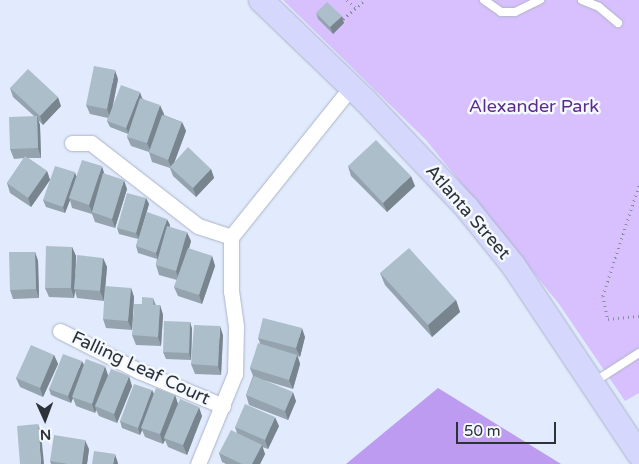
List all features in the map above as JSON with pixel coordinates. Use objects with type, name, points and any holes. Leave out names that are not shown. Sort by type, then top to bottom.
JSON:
[{"type":"main road","name":"Atlanta Street","points":[[269,5],[467,208],[502,250],[639,454]]},
{"type":"street","points":[[198,464],[235,374],[236,355],[231,237],[351,87]]},
{"type":"street","points":[[72,143],[91,143],[198,226],[231,237]]},
{"type":"street","name":"Falling Leaf Court","points":[[60,331],[139,371],[223,406]]},
{"type":"lane","points":[[484,0],[501,12],[515,12],[540,0]]},
{"type":"lane","points":[[582,0],[600,7],[618,23]]},
{"type":"lane","points":[[592,383],[639,353]]},
{"type":"path","points":[[347,0],[357,9]]},
{"type":"path","points":[[342,19],[357,9],[365,0]]},
{"type":"path","points":[[639,186],[603,296],[608,319],[639,316]]},
{"type":"green space","name":"Alexander Park","points":[[283,0],[639,0],[639,393],[625,401],[559,304],[426,140]]},
{"type":"shaded area","points":[[438,388],[561,464],[346,464]]},
{"type":"building","points":[[327,2],[342,16],[330,27],[316,13]]},
{"type":"building","points":[[94,66],[115,70],[107,109],[86,105]]},
{"type":"building","points":[[28,69],[58,97],[40,116],[10,88]]},
{"type":"building","points":[[121,85],[140,92],[126,128],[107,121]]},
{"type":"building","points":[[140,98],[160,105],[147,143],[127,137]]},
{"type":"building","points":[[162,115],[182,122],[168,160],[149,152]]},
{"type":"building","points":[[37,116],[38,148],[10,149],[9,117]]},
{"type":"building","points":[[376,140],[411,176],[383,203],[348,166]]},
{"type":"building","points":[[188,147],[211,169],[193,188],[170,167]]},
{"type":"building","points":[[25,156],[47,171],[28,198],[7,183]]},
{"type":"building","points":[[82,160],[102,166],[89,205],[69,198]]},
{"type":"building","points":[[55,166],[75,172],[63,207],[43,200]]},
{"type":"building","points":[[103,173],[124,180],[112,219],[92,212]]},
{"type":"building","points":[[127,193],[146,198],[136,233],[117,228]]},
{"type":"building","points":[[147,212],[167,219],[156,253],[136,246]]},
{"type":"building","points":[[167,226],[187,232],[176,271],[156,265]]},
{"type":"building","points":[[46,246],[72,247],[71,288],[45,288]]},
{"type":"building","points":[[188,248],[212,256],[199,295],[174,287]]},
{"type":"building","points":[[409,248],[456,300],[428,325],[380,273]]},
{"type":"building","points":[[9,252],[35,252],[36,289],[10,290]]},
{"type":"building","points":[[77,255],[103,258],[100,291],[74,289]]},
{"type":"building","points":[[105,286],[131,288],[128,321],[103,319]]},
{"type":"building","points":[[142,297],[153,298],[153,305],[160,305],[158,337],[132,335],[134,304],[142,304]]},
{"type":"building","points":[[263,318],[302,328],[296,348],[258,338]]},
{"type":"building","points":[[164,321],[190,322],[189,353],[163,352]]},
{"type":"building","points":[[194,325],[220,326],[218,366],[191,364]]},
{"type":"building","points":[[258,343],[297,355],[289,380],[250,368]]},
{"type":"building","points":[[31,345],[54,355],[40,388],[16,378]]},
{"type":"building","points":[[63,354],[82,361],[68,396],[49,389]]},
{"type":"building","points":[[86,359],[105,366],[92,404],[72,397]]},
{"type":"building","points":[[111,369],[129,376],[114,414],[95,406]]},
{"type":"building","points":[[254,376],[293,392],[285,411],[246,395]]},
{"type":"building","points":[[134,384],[152,390],[138,428],[120,421]]},
{"type":"building","points":[[156,388],[175,395],[160,434],[141,428]]},
{"type":"building","points":[[180,399],[199,407],[183,445],[164,438]]},
{"type":"building","points":[[245,404],[275,417],[265,440],[235,427]]},
{"type":"building","points":[[38,424],[41,464],[20,464],[17,426]]},
{"type":"building","points":[[231,430],[262,445],[252,464],[242,464],[219,453]]},
{"type":"building","points":[[54,435],[85,440],[82,464],[50,461]]},
{"type":"building","points":[[94,451],[115,454],[113,464],[92,464]]}]
